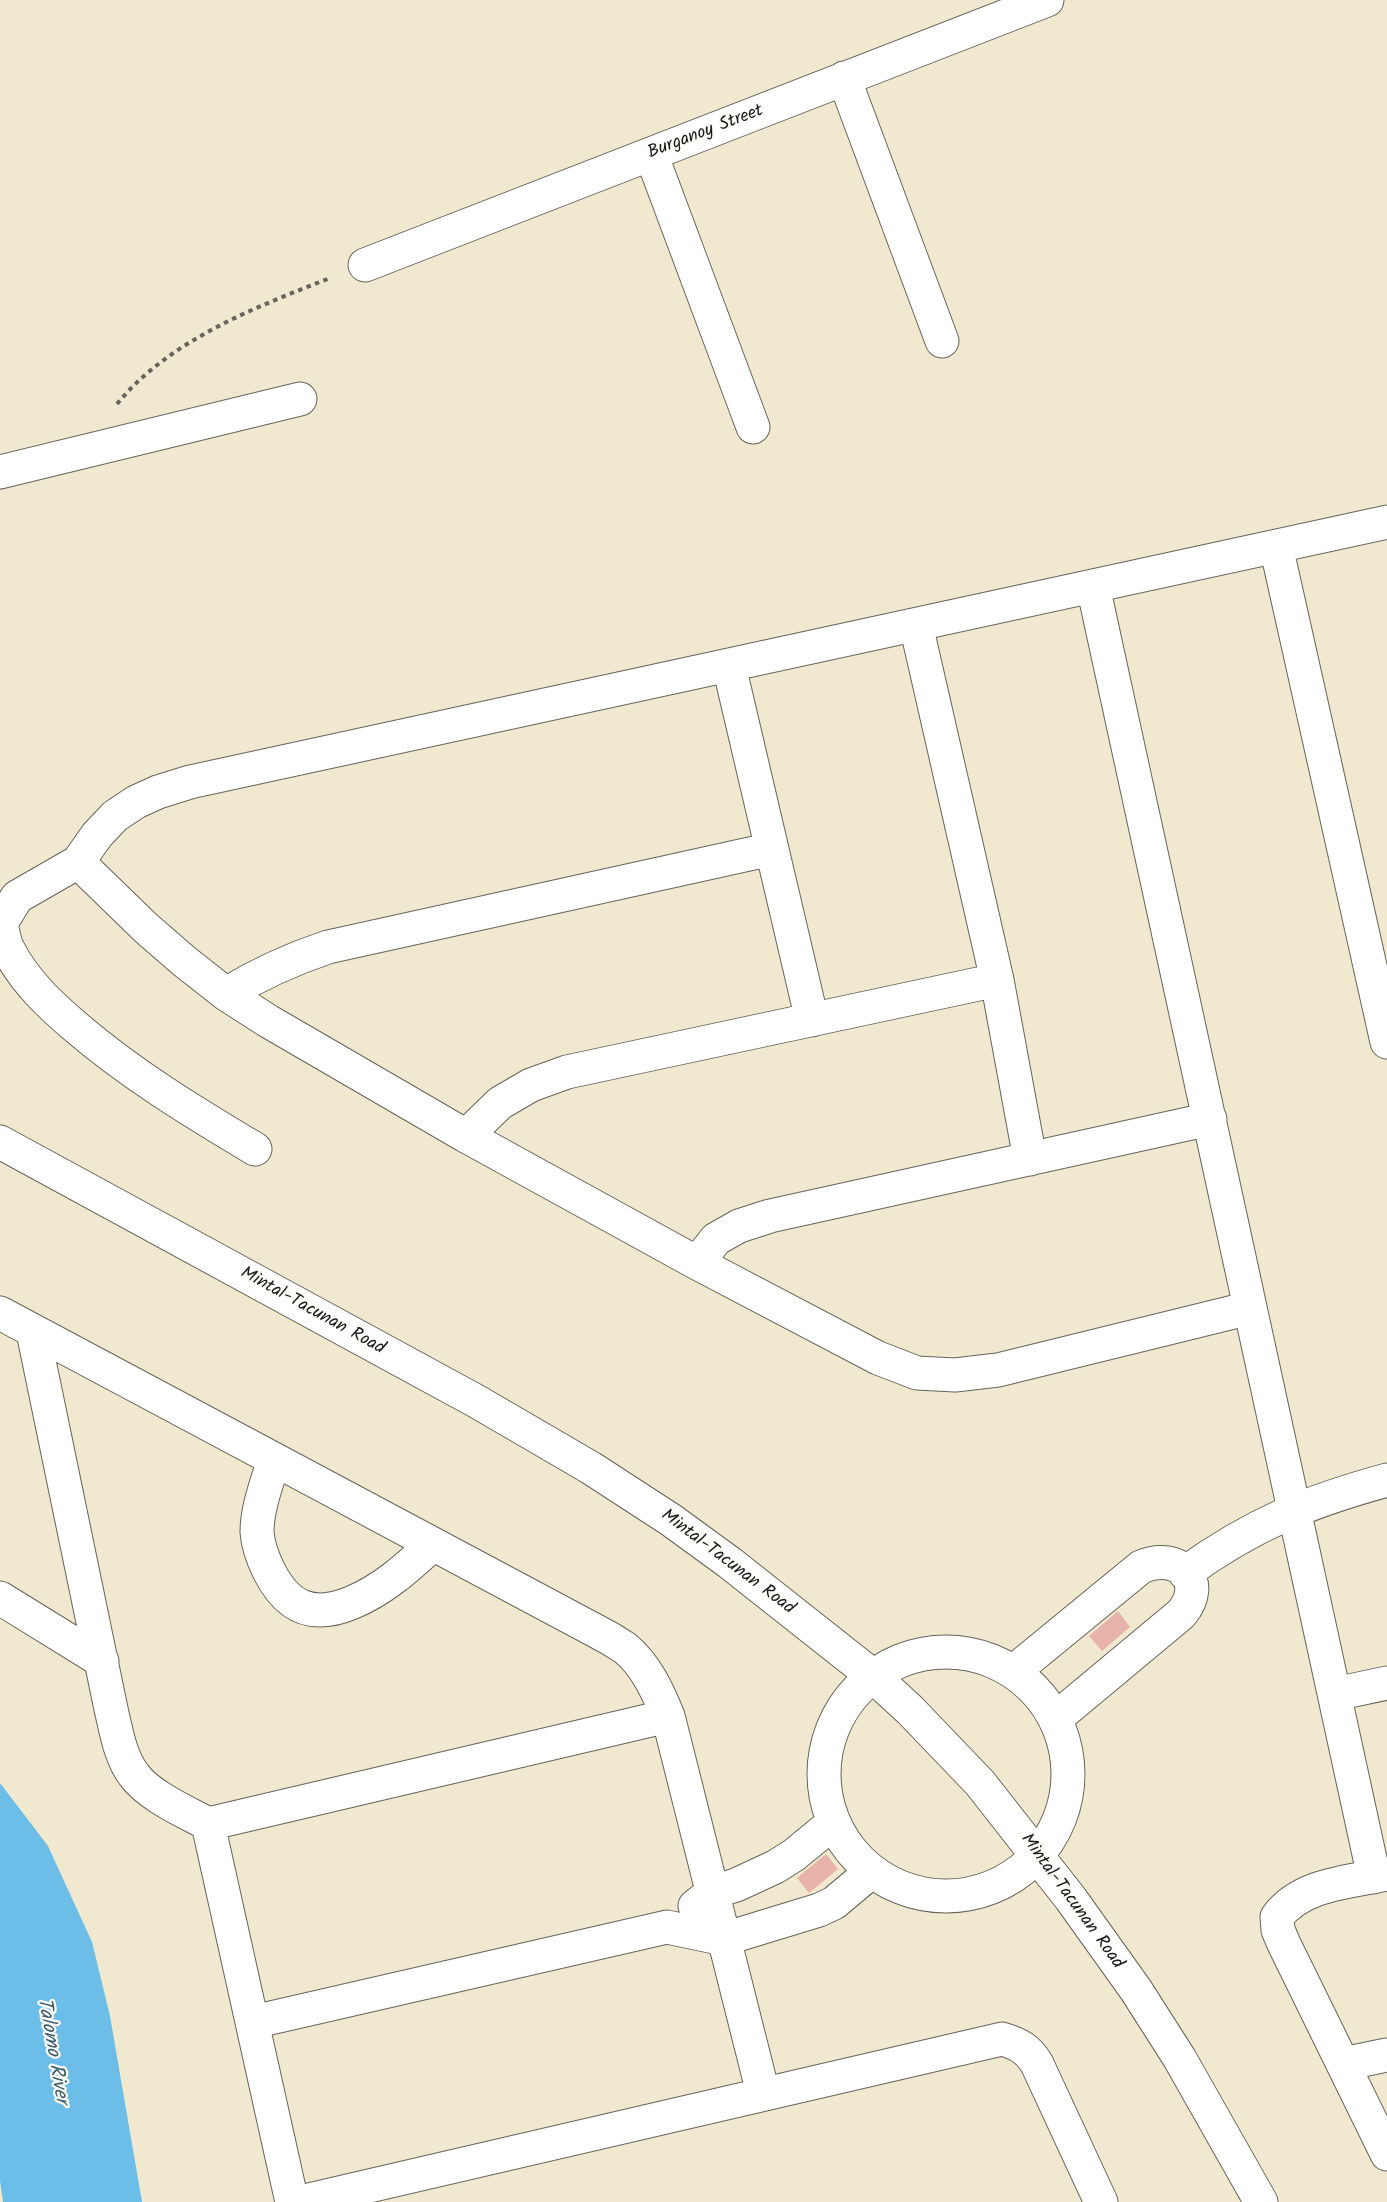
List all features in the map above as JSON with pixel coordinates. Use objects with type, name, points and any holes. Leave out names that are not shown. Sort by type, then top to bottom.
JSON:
[{"type":"street","name":"Burganoy Street","points":[[365,265],[1047,0]]},
{"type":"street","points":[[844,78],[942,341]]},
{"type":"street","points":[[651,154],[753,427]]},
{"type":"street","points":[[0,472],[300,399]]},
{"type":"street","points":[[255,1149],[162,1093],[106,1053],[54,1008],[17,965],[6,947],[2,923],[17,897],[78,862],[97,835],[115,816],[136,802],[190,783],[1387,522]]},
{"type":"street","points":[[1276,546],[1387,1042]]},
{"type":"street","points":[[1093,586],[1335,1694],[1381,1875],[1302,1895],[1286,1905],[1277,1917],[1278,1930],[1387,2154]]},
{"type":"street","points":[[916,625],[997,980],[1030,1159]]},
{"type":"street","points":[[729,666],[812,1020]]},
{"type":"street","points":[[226,994],[257,975],[290,960],[328,947],[772,849]]},
{"type":"street","points":[[78,862],[146,928],[226,994],[268,1021],[466,1136],[697,1263],[878,1358],[917,1373],[954,1376],[998,1370],[1250,1308]]},
{"type":"street","points":[[466,1136],[500,1103],[531,1085],[567,1072],[997,980]]},
{"type":"street","points":[[697,1263],[716,1239],[739,1226],[770,1216],[1210,1119]]},
{"type":"street","name":"Mintal-Tacunan Road","points":[[0,1142],[476,1401],[591,1468],[671,1520],[730,1563],[873,1676],[934,1734],[980,1783],[1071,1899],[1155,2019],[1192,2079],[1261,2202]]},
{"type":"street","points":[[0,1313],[596,1631],[625,1649],[649,1678],[668,1716],[764,2093]]},
{"type":"street","points":[[33,1332],[120,1747],[134,1776],[159,1797],[208,1824],[668,1716]]},
{"type":"street","points":[[274,1460],[262,1500],[257,1531],[262,1557],[273,1581],[284,1596],[298,1606],[322,1610],[349,1604],[379,1589],[433,1544]]},
{"type":"street","points":[[1185,1573],[1258,1526],[1294,1509],[1387,1480]]},
{"type":"street","points":[[1013,1672],[1141,1566],[1165,1561],[1178,1566],[1185,1573],[1191,1584],[1192,1596],[1189,1604],[1055,1719]]},
{"type":"street","points":[[0,1598],[102,1661]]},
{"type":"street","points":[[943,1652],[973,1655],[1013,1672],[1038,1693],[1055,1719],[1066,1749],[1068,1765],[1066,1797],[1056,1827],[1037,1854],[1015,1875],[1002,1882],[980,1891],[958,1895],[943,1896],[912,1892],[898,1887],[872,1871],[849,1850],[833,1823],[823,1779],[829,1735],[835,1721],[851,1697],[873,1676],[913,1656],[943,1652]]},
{"type":"street","points":[[1335,1694],[1387,1683]]},
{"type":"street","points":[[253,2022],[667,1927],[713,1892],[775,1868],[833,1823]]},
{"type":"street","points":[[208,1824],[292,2202]]},
{"type":"street","points":[[667,1927],[724,1939],[819,1910],[834,1902],[872,1871]]},
{"type":"street","points":[[300,2202],[1002,2039],[1017,2043],[1030,2052],[1037,2064],[1091,2200]]},
{"type":"street","points":[[1343,2064],[1387,2055]]},
{"type":"path","points":[[78,453],[120,401],[155,367],[204,334],[280,297],[365,265]]},
{"type":"water","name":"Talomo River","points":[[0,1783],[48,1846],[92,1942],[110,2016],[142,2202],[3,2202],[0,2181]]},
{"type":"building","points":[[1118,1611],[1130,1627],[1102,1651],[1089,1636]]},
{"type":"building","points":[[826,1854],[838,1869],[809,1893],[797,1878]]}]
